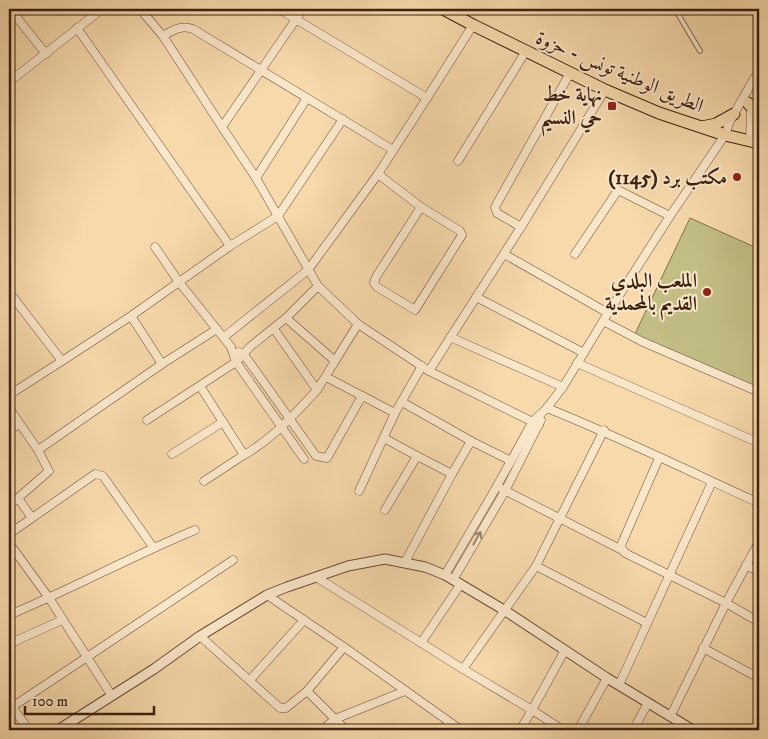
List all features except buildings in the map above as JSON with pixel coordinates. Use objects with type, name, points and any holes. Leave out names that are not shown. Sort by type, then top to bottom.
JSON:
[{"type":"main road","name":"الطريق الوطنية تونس - حزوة","points":[[443,9],[605,90],[659,113],[725,135],[755,141]]},
{"type":"main road","points":[[747,99],[754,110],[759,129]]},
{"type":"main road","points":[[702,127],[716,124],[734,114]]},
{"type":"street","points":[[10,9],[46,54]]},
{"type":"street","points":[[9,71],[12,80],[100,9]]},
{"type":"street","points":[[140,9],[162,36],[256,178],[318,286],[358,324],[426,369],[536,423]]},
{"type":"street","points":[[279,9],[427,98]]},
{"type":"street","points":[[222,127],[304,9]]},
{"type":"street","points":[[224,336],[308,270],[378,174],[473,25]]},
{"type":"street","points":[[162,36],[175,29],[187,27],[262,70],[392,150]]},
{"type":"street","points":[[77,28],[230,246]]},
{"type":"street","points":[[458,161],[526,51]]},
{"type":"street","points":[[501,488],[511,461],[546,408],[563,387],[670,216],[725,135],[734,114],[747,99],[759,70]]},
{"type":"street","points":[[521,228],[497,213],[495,208],[570,73]]},
{"type":"street","points":[[359,492],[395,413],[450,337],[521,228],[605,90]]},
{"type":"street","points":[[256,178],[307,98]]},
{"type":"street","points":[[747,99],[755,141]]},
{"type":"street","points":[[9,394],[131,316],[230,246],[278,216],[343,119]]},
{"type":"street","points":[[378,174],[422,207],[460,231],[462,235],[415,310],[377,287],[374,283],[376,277],[422,207]]},
{"type":"street","points":[[575,254],[618,190],[670,216]]},
{"type":"street","points":[[155,247],[179,282],[224,336],[231,347],[236,362],[304,459]]},
{"type":"street","points":[[504,254],[608,313]]},
{"type":"street","points":[[147,420],[236,362],[251,346],[286,318],[318,286]]},
{"type":"street","points":[[9,292],[62,361]]},
{"type":"street","points":[[476,297],[584,353]]},
{"type":"street","points":[[131,316],[162,364]]},
{"type":"street","points":[[286,318],[335,361]]},
{"type":"street","points":[[603,321],[643,342],[759,392]]},
{"type":"street","points":[[204,482],[290,420],[317,390],[358,324]]},
{"type":"street","points":[[38,450],[162,364],[218,329]]},
{"type":"street","points":[[274,329],[317,390]]},
{"type":"street","points":[[450,337],[563,387]]},
{"type":"street","points":[[231,347],[244,354],[316,456],[327,458],[362,396]]},
{"type":"street","points":[[578,363],[759,443]]},
{"type":"street","points":[[326,377],[395,413]]},
{"type":"street","points":[[200,386],[244,455]]},
{"type":"street","points":[[402,402],[511,461]]},
{"type":"street","points":[[9,408],[38,450],[49,471],[9,506]]},
{"type":"street","points":[[546,408],[604,430],[659,458],[759,503]]},
{"type":"street","points":[[172,454],[223,422]]},
{"type":"street","points":[[421,643],[536,423]]},
{"type":"street","points":[[9,431],[19,424]]},
{"type":"street","points":[[463,669],[536,566],[604,430]]},
{"type":"street","points":[[384,438],[452,474]]},
{"type":"street","points":[[405,562],[471,441]]},
{"type":"street","points":[[384,510],[417,456]]},
{"type":"street","points":[[622,550],[622,543],[659,458]]},
{"type":"street","points":[[9,534],[95,474],[99,474],[103,476],[153,547]]},
{"type":"street","points":[[619,685],[712,482]]},
{"type":"street","points":[[501,488],[622,550],[624,553],[726,603],[759,622]]},
{"type":"street","points":[[18,498],[32,518]]},
{"type":"street","points":[[9,615],[49,598],[153,547],[195,530]]},
{"type":"street","points":[[670,715],[759,542]]},
{"type":"street","points":[[9,543],[49,598],[112,696]]},
{"type":"street","points":[[58,730],[200,636],[267,595],[348,566],[385,559],[425,567],[453,580],[504,610],[607,678],[694,730]]},
{"type":"street","points":[[29,730],[10,705],[233,560]]},
{"type":"street","points":[[536,566],[647,622]]},
{"type":"street","points":[[746,566],[759,572]]},
{"type":"street","points":[[316,576],[563,730]]},
{"type":"street","points":[[267,595],[461,730]]},
{"type":"street","points":[[9,644],[62,620]]},
{"type":"street","points":[[250,680],[304,620]]},
{"type":"street","points":[[200,636],[283,709],[307,691],[344,647]]},
{"type":"street","points":[[703,648],[759,678]]},
{"type":"street","points":[[520,730],[565,650]]},
{"type":"street","points":[[578,730],[607,678]]},
{"type":"street","points":[[322,730],[335,719],[405,690]]},
{"type":"street","points":[[307,691],[346,730]]},
{"type":"street","points":[[632,730],[648,703]]},
{"type":"street","points":[[438,730],[452,724]]},
{"type":"lane","points":[[675,9],[700,51]]},
{"type":"shaded area","name":"الملعب البلدي القديم بالمحمدية","points":[[690,218],[759,249],[759,391],[634,336]]},
{"type":"place","name":"نهاية خط حي النسيم","points":[[612,106]]},
{"type":"place","name":"مكتب برد (1145)","points":[[737,177]]},
{"type":"place","name":"الملعب البلدي القديم بالمحمدية","points":[[707,292]]}]
